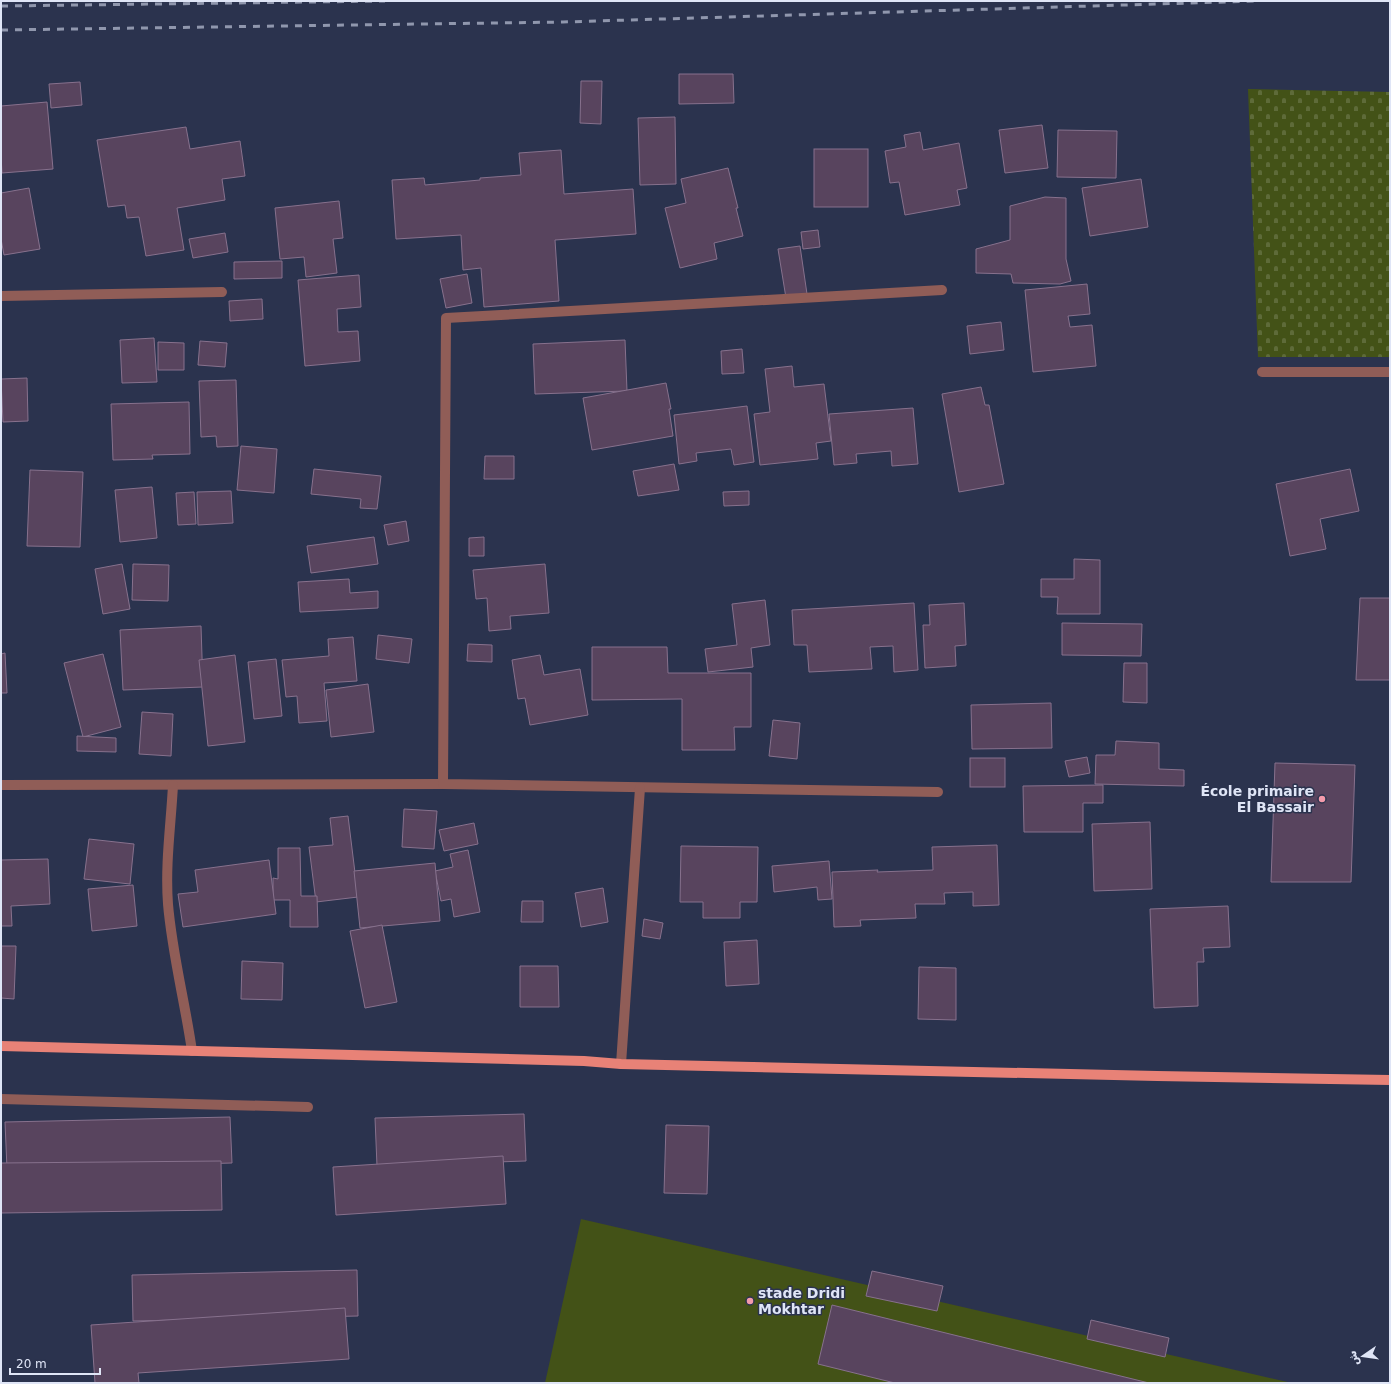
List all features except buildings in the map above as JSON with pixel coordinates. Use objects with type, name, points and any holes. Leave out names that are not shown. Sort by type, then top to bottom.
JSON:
[{"type":"main road","points":[[1,1046],[584,1061],[621,1064],[1390,1080]]},
{"type":"street","points":[[443,784],[446,318],[942,290]]},
{"type":"street","points":[[1,296],[222,292]]},
{"type":"street","points":[[1262,372],[1390,372]]},
{"type":"street","points":[[1,785],[443,784],[938,792]]},
{"type":"street","points":[[173,785],[167,881],[168,902],[173,944],[192,1051]]},
{"type":"street","points":[[621,1064],[640,788]]},
{"type":"street","points":[[1,1099],[308,1107]]},
{"type":"green space","points":[[1248,89],[1390,92],[1390,357],[1258,357]]},
{"type":"green space","name":"stade Dridi Mokhtar","points":[[581,1219],[1292,1383],[545,1383]]},
{"type":"railway","points":[[1,6],[385,1]]},
{"type":"railway","points":[[1,30],[563,22],[1256,1]]},
{"type":"place","name":"École primaire El Bassair","points":[[1322,799]]},
{"type":"place","name":"stade Dridi Mokhtar","points":[[750,1301]]}]
